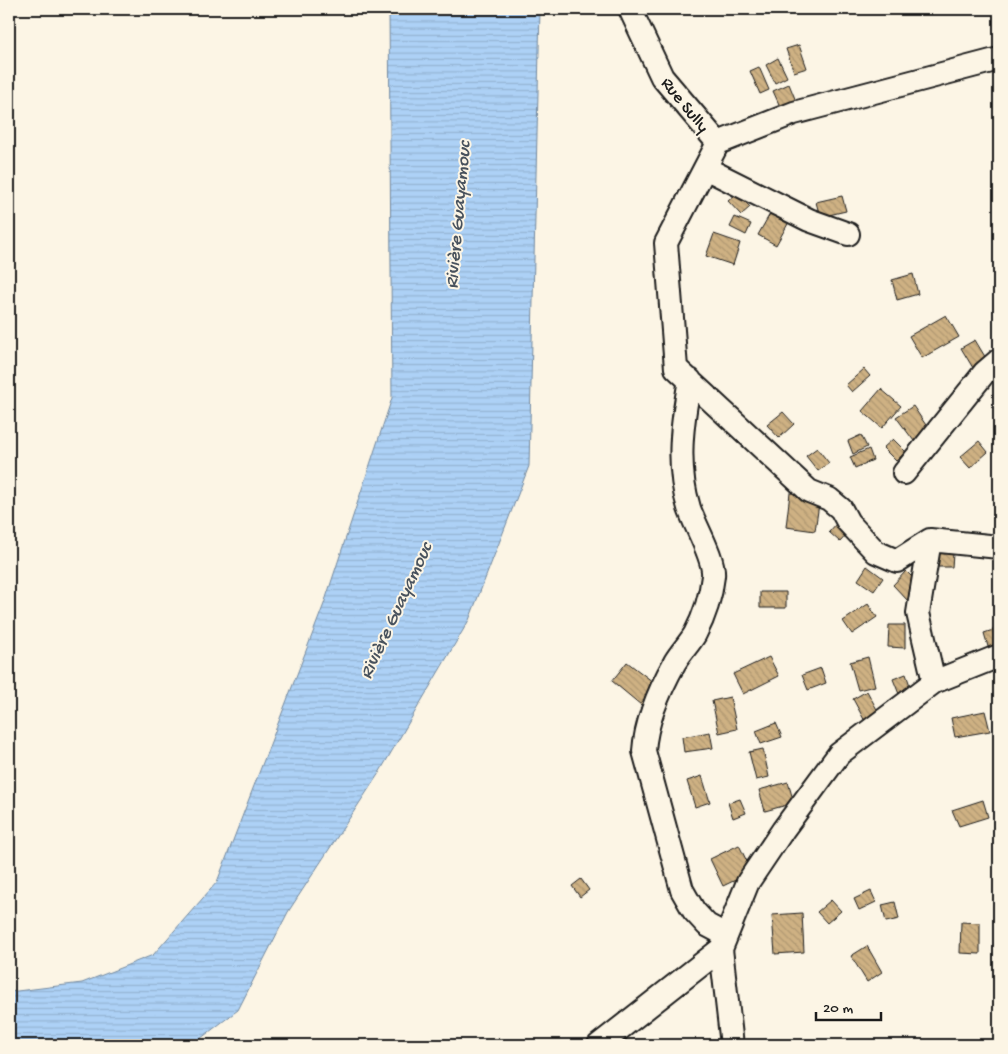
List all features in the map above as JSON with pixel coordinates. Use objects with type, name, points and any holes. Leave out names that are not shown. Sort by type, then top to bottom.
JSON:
[{"type":"street","name":"Rue Sully","points":[[630,9],[662,77],[718,143]]},
{"type":"street","points":[[999,59],[794,113],[718,143],[666,244],[676,368],[810,492],[830,499],[841,509],[848,522],[876,552],[896,561],[930,540],[999,547]]},
{"type":"street","points":[[705,168],[809,220],[848,234]]},
{"type":"street","points":[[904,473],[986,372],[999,360]]},
{"type":"street","points":[[690,380],[684,409],[681,468],[688,507],[701,540],[712,560],[714,574],[708,600],[695,633],[676,661],[655,704],[645,730],[644,751],[682,890],[694,912],[723,942]]},
{"type":"street","points":[[930,540],[918,613],[934,682]]},
{"type":"street","points":[[732,1045],[723,942],[748,882],[783,830],[840,754],[934,682],[999,656]]},
{"type":"street","points":[[599,1045],[723,942]]},
{"type":"water","name":"Rivière Guayamouc","points":[[389,9],[540,9],[529,466],[469,620],[379,773],[288,912],[238,1010],[192,1045],[9,1045],[9,992],[82,983],[153,955],[217,882],[324,604],[392,398]]},
{"type":"building","points":[[799,45],[807,68],[794,72],[786,49]]},
{"type":"building","points":[[778,58],[787,77],[775,83],[766,65]]},
{"type":"building","points":[[759,67],[769,90],[760,94],[750,71]]},
{"type":"building","points":[[789,84],[798,106],[783,113],[773,91]]},
{"type":"building","points":[[737,193],[750,207],[741,215],[728,201]]},
{"type":"building","points":[[842,196],[846,211],[820,217],[816,202]]},
{"type":"building","points":[[771,212],[789,222],[776,245],[758,235]]},
{"type":"building","points":[[735,217],[751,224],[746,235],[730,227]]},
{"type":"building","points":[[714,234],[740,243],[733,265],[706,256]]},
{"type":"building","points":[[913,274],[918,294],[897,300],[892,280]]},
{"type":"building","points":[[946,315],[959,337],[922,358],[909,336]]},
{"type":"building","points":[[975,340],[987,360],[973,368],[961,348]]},
{"type":"building","points":[[864,369],[870,376],[852,392],[846,385]]},
{"type":"building","points":[[881,389],[901,406],[882,428],[862,411]]},
{"type":"building","points":[[913,406],[932,434],[917,445],[896,417]]},
{"type":"building","points":[[783,412],[794,424],[779,438],[767,425]]},
{"type":"building","points":[[861,435],[867,447],[853,454],[848,441]]},
{"type":"building","points":[[893,439],[906,452],[896,461],[883,448]]},
{"type":"building","points":[[979,441],[988,452],[970,468],[960,457]]},
{"type":"building","points":[[817,448],[829,463],[818,471],[806,456]]},
{"type":"building","points":[[869,449],[873,460],[855,468],[850,457]]},
{"type":"building","points":[[790,493],[820,497],[815,531],[786,527]]},
{"type":"building","points":[[837,523],[848,533],[840,542],[829,532]]},
{"type":"building","points":[[939,553],[953,554],[952,567],[938,567]]},
{"type":"building","points":[[867,566],[883,578],[874,591],[858,580]]},
{"type":"building","points":[[906,571],[922,587],[908,601],[893,585]]},
{"type":"building","points":[[760,592],[786,592],[786,608],[760,608]]},
{"type":"building","points":[[868,604],[877,617],[852,634],[843,621]]},
{"type":"building","points":[[889,625],[905,625],[905,648],[888,647]]},
{"type":"building","points":[[999,628],[999,647],[989,650],[984,633]]},
{"type":"building","points":[[769,657],[779,676],[743,694],[733,674]]},
{"type":"building","points":[[868,657],[875,686],[858,690],[850,662]]},
{"type":"building","points":[[627,662],[657,685],[641,705],[612,681]]},
{"type":"building","points":[[821,668],[826,683],[808,690],[802,675]]},
{"type":"building","points":[[906,674],[913,694],[901,699],[893,679]]},
{"type":"building","points":[[867,691],[881,717],[867,725],[853,699]]},
{"type":"building","points":[[730,697],[737,729],[719,733],[712,701]]},
{"type":"building","points":[[985,711],[990,731],[955,737],[951,718]]},
{"type":"building","points":[[776,723],[782,737],[761,744],[756,731]]},
{"type":"building","points":[[710,732],[713,748],[684,752],[682,737]]},
{"type":"building","points":[[763,749],[769,777],[756,780],[749,752]]},
{"type":"building","points":[[702,776],[710,802],[695,807],[687,781]]},
{"type":"building","points":[[788,782],[794,803],[765,811],[759,790]]},
{"type":"building","points":[[740,799],[746,813],[733,818],[728,803]]},
{"type":"building","points":[[983,800],[988,817],[959,826],[952,810]]},
{"type":"building","points":[[739,845],[752,872],[723,886],[710,859]]},
{"type":"building","points":[[581,879],[589,890],[580,897],[572,886]]},
{"type":"building","points":[[871,891],[876,902],[859,910],[854,899]]},
{"type":"building","points":[[831,900],[841,911],[827,923],[817,912]]},
{"type":"building","points":[[895,902],[899,919],[886,922],[882,905]]},
{"type":"building","points":[[802,913],[804,952],[775,954],[772,915]]},
{"type":"building","points":[[961,922],[980,923],[980,954],[960,953]]},
{"type":"building","points":[[867,946],[882,972],[867,982],[851,956]]}]
